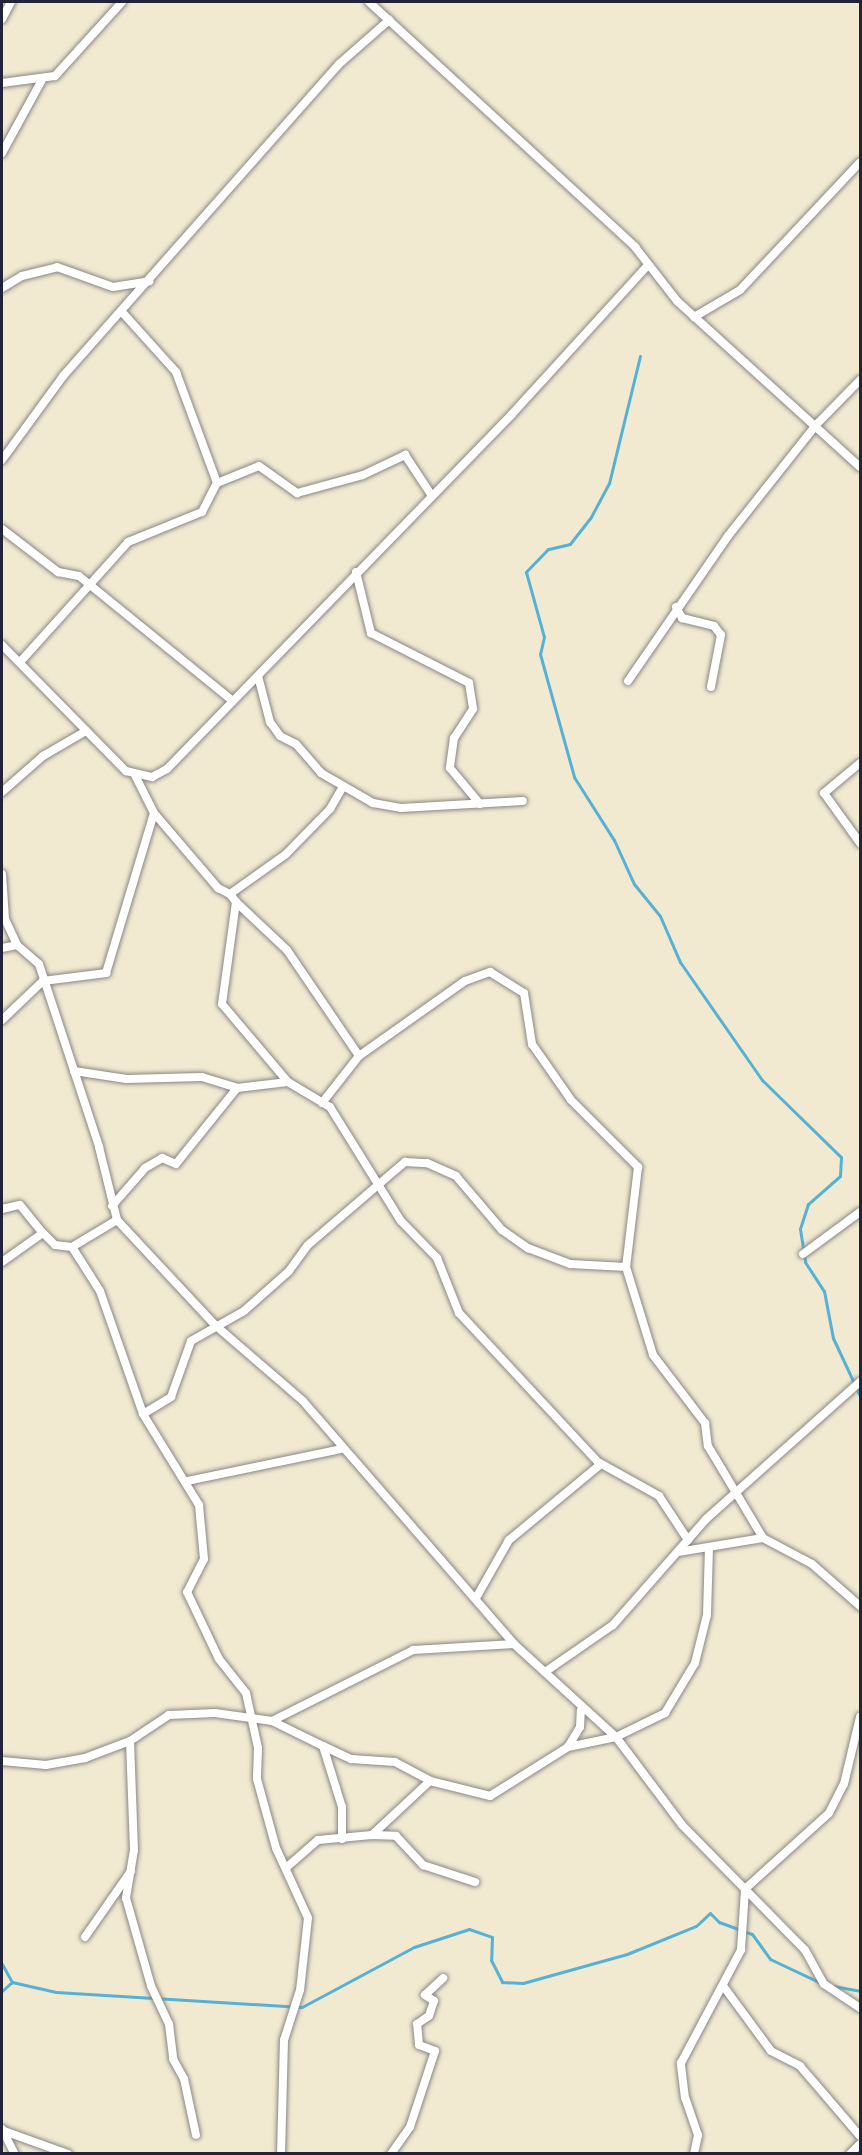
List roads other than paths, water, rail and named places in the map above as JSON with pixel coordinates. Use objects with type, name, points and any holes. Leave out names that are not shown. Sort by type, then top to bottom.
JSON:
[{"type":"street","points":[[2,19],[11,2]]},
{"type":"street","points":[[2,83],[55,76],[76,59],[123,2]]},
{"type":"street","points":[[369,2],[648,265],[694,317],[861,467]]},
{"type":"street","points":[[2,460],[64,375],[150,281],[339,64],[389,20]]},
{"type":"street","points":[[2,153],[43,78]]},
{"type":"street","points":[[694,317],[740,290],[861,162]]},
{"type":"street","points":[[135,775],[152,777],[167,769],[432,496],[648,265]]},
{"type":"street","points":[[2,288],[22,276],[57,267],[113,286],[150,281]]},
{"type":"street","points":[[122,312],[176,372],[217,483]]},
{"type":"street","points":[[628,681],[676,607],[816,425],[861,380]]},
{"type":"street","points":[[21,661],[128,542],[202,512],[217,483],[259,466],[297,493],[363,475],[405,455],[432,496]]},
{"type":"street","points":[[2,530],[58,572],[90,585],[233,700]]},
{"type":"street","points":[[356,572],[371,633],[446,667],[469,683],[473,709],[454,738],[450,768],[480,804]]},
{"type":"street","points":[[676,607],[682,618],[714,626],[721,635],[711,687]]},
{"type":"street","points":[[2,645],[21,661],[86,730],[135,775],[154,813],[218,888],[230,894],[287,950],[359,1056]]},
{"type":"street","points":[[258,675],[270,722],[280,736],[296,744],[342,788],[401,808],[523,801]]},
{"type":"street","points":[[2,792],[43,756],[86,730]]},
{"type":"street","points":[[861,764],[824,792],[861,843]]},
{"type":"street","points":[[230,894],[286,854],[330,809],[342,788]]},
{"type":"street","points":[[2,1020],[43,981],[106,972],[154,813]]},
{"type":"street","points":[[2,874],[5,919],[17,945],[39,964],[74,1071],[117,1220],[215,1325],[303,1401],[342,1449],[476,1598],[514,1644],[545,1671],[581,1710],[616,1737],[682,1825],[805,1950],[824,1984],[861,2008]]},
{"type":"street","points":[[236,902],[222,1005],[288,1082],[330,1107],[376,1185],[401,1221],[437,1257],[459,1313],[598,1462],[650,1488],[688,1540]]},
{"type":"street","points":[[2,948],[17,945]]},
{"type":"street","points":[[322,1103],[359,1056],[465,981],[490,972],[510,980],[524,993],[532,1044],[570,1100],[638,1167],[627,1267],[659,1366],[705,1422],[708,1446],[764,1538],[812,1564],[861,1606]]},
{"type":"street","points":[[74,1071],[126,1079],[201,1077],[237,1088],[288,1082]]},
{"type":"street","points":[[112,1206],[145,1168],[162,1158],[176,1164],[237,1088]]},
{"type":"street","points":[[143,1414],[171,1397],[191,1341],[215,1325],[244,1311],[376,1185],[405,1162],[427,1164],[456,1176],[502,1230],[528,1248],[570,1264],[627,1267]]},
{"type":"street","points":[[2,1209],[20,1205],[55,1245],[72,1247],[117,1220]]},
{"type":"street","points":[[803,1254],[861,1212]]},
{"type":"street","points":[[2,1263],[43,1233]]},
{"type":"street","points":[[72,1247],[100,1291],[143,1414],[187,1481],[203,1517],[206,1544],[204,1559],[187,1592],[219,1659],[246,1693],[252,1720],[257,1779],[276,1848],[287,1867],[309,1924],[300,1990],[284,2040],[280,2154]]},
{"type":"street","points":[[545,1671],[613,1626],[688,1540],[861,1382]]},
{"type":"street","points":[[187,1481],[342,1449]]},
{"type":"street","points":[[598,1462],[645,1485]]},
{"type":"street","points":[[476,1598],[509,1540],[598,1462]]},
{"type":"street","points":[[678,1552],[709,1549],[764,1538]]},
{"type":"street","points":[[272,1720],[351,1759],[395,1761],[430,1781],[490,1796],[568,1747],[616,1737],[665,1713],[688,1682],[707,1615],[709,1549]]},
{"type":"street","points":[[2,1761],[46,1765],[130,1741],[169,1715],[215,1713],[252,1720],[272,1720],[413,1650],[514,1644]]},
{"type":"street","points":[[568,1747],[579,1727],[581,1710]]},
{"type":"street","points":[[694,2154],[698,2135],[685,2098],[681,2063],[724,1987],[741,1950],[746,1889],[829,1813],[844,1784],[861,1717]]},
{"type":"street","points":[[130,1741],[131,1870],[127,1904],[151,1986],[170,2024],[173,2059],[184,2079],[196,2135]]},
{"type":"street","points":[[323,1746],[342,1807],[342,1839]]},
{"type":"street","points":[[372,1835],[430,1781]]},
{"type":"street","points":[[287,1867],[318,1840],[372,1835],[396,1836],[423,1865],[475,1882]]},
{"type":"street","points":[[85,1937],[131,1870]]},
{"type":"street","points":[[391,2154],[410,2127],[435,2051],[419,2045],[417,2024],[429,2016],[434,2001],[425,1995],[443,1978]]},
{"type":"street","points":[[724,1987],[771,2051],[800,2066],[861,2136]]},
{"type":"street","points":[[3,2130],[15,2154]]},
{"type":"street","points":[[3,2130],[68,2154]]},
{"type":"street","points":[[850,2154],[861,2144]]},
{"type":"waterway","points":[[640,356],[609,483],[591,517],[570,544],[548,549],[526,572],[544,637],[540,654],[574,777],[614,840],[634,884],[660,916],[680,962],[762,1080],[841,1157],[840,1176],[808,1204],[800,1229],[805,1262],[824,1291],[833,1338],[860,1396]]},
{"type":"waterway","points":[[2,1964],[12,1982],[56,1992],[302,2007],[414,1947],[469,1929],[492,1937],[491,1960],[502,1982],[523,1983],[627,1954],[696,1926],[710,1913],[719,1922],[752,1934],[770,1959],[821,1983]]},
{"type":"waterway","points":[[2,1991],[11,1983]]},
{"type":"waterway","points":[[833,1986],[860,1991]]}]
